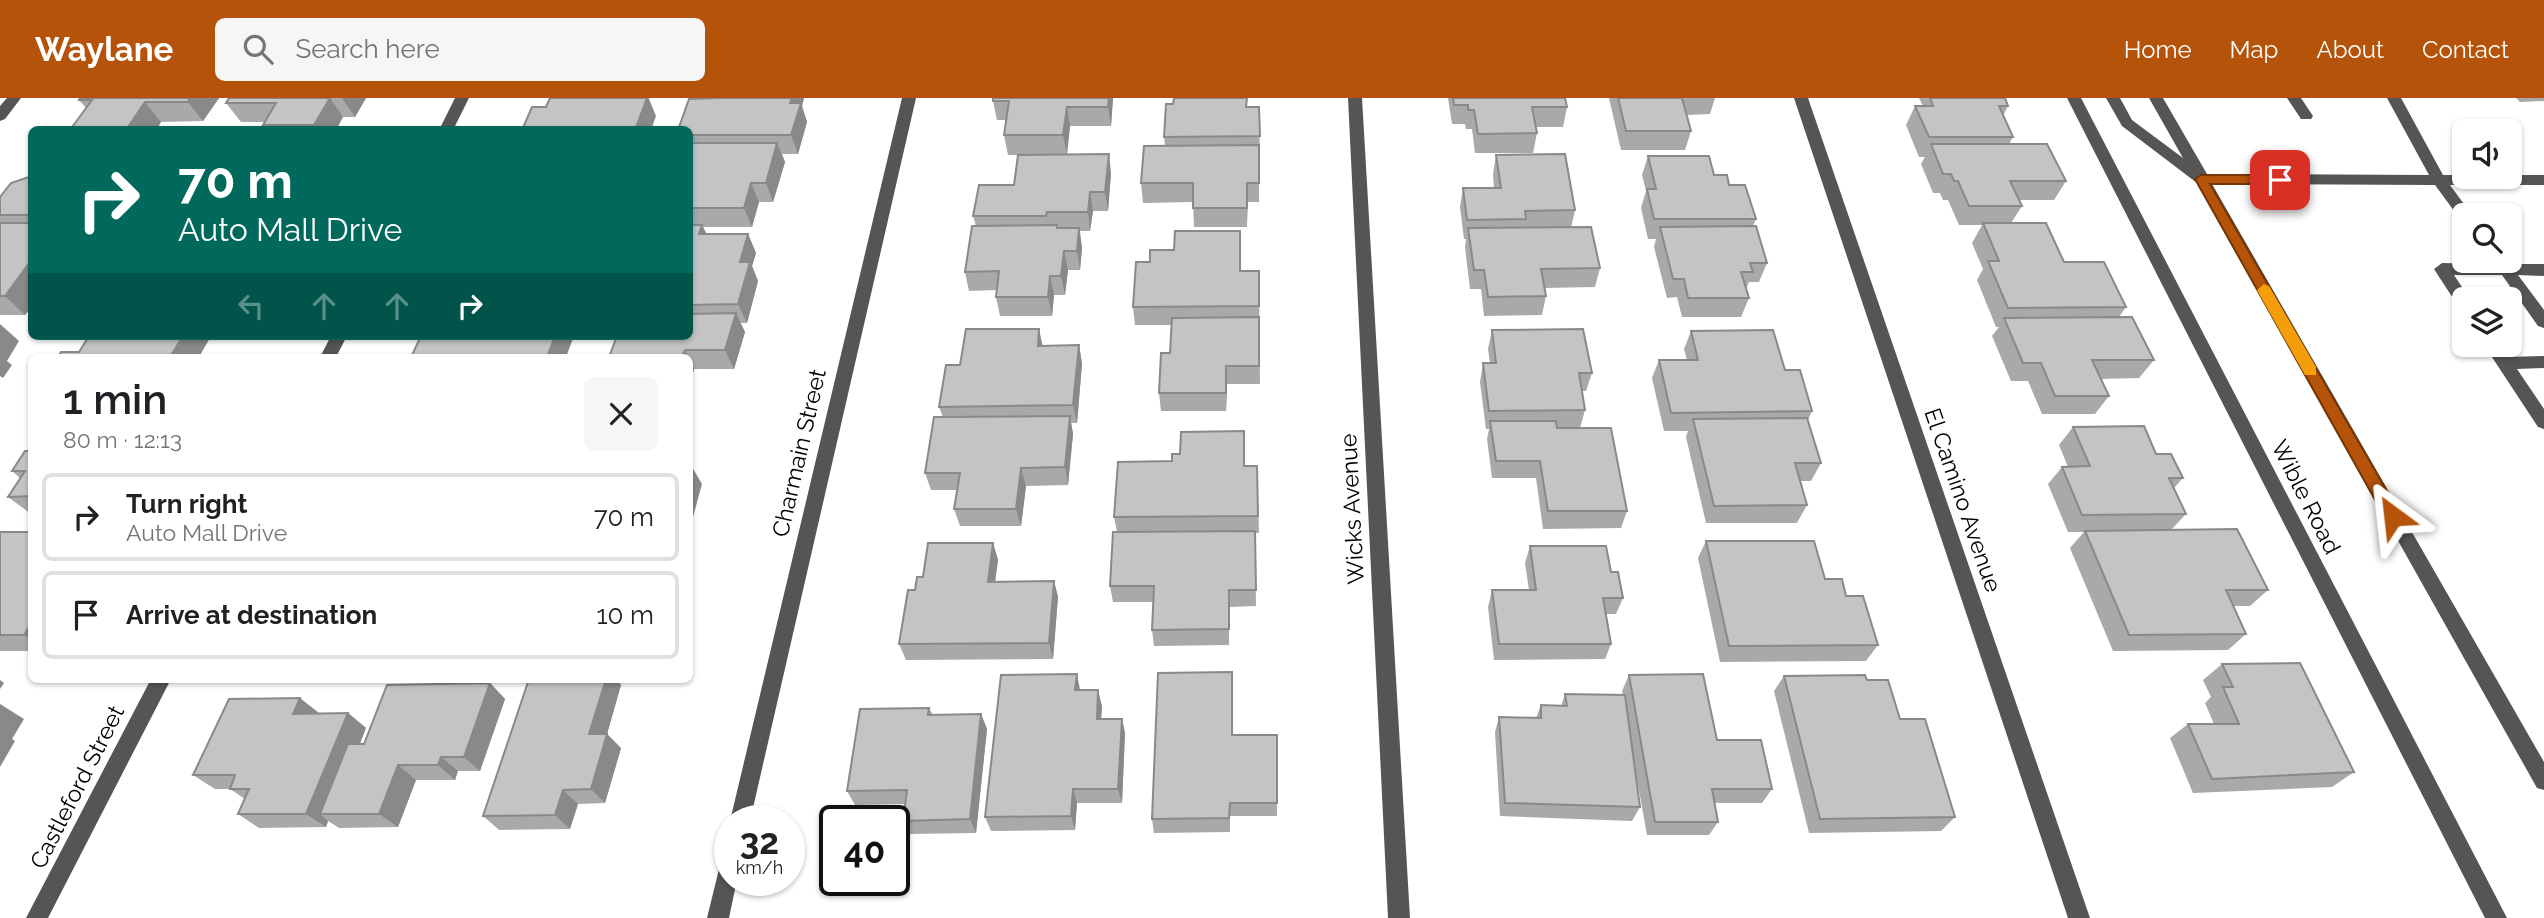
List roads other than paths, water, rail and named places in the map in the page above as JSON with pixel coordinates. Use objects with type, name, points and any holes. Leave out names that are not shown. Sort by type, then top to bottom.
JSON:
[{"type":"street","points":[[0,116],[14,98]]},
{"type":"street","points":[[448,126],[463,98]]},
{"type":"street","name":"Charmain Street","points":[[744,805],[909,98]]},
{"type":"street","name":"Wicks Avenue","points":[[1355,98],[1399,918]]},
{"type":"street","name":"El Camino Avenue","points":[[1801,98],[2079,918]]},
{"type":"street","name":"Wible Road","points":[[2074,98],[2496,918]]},
{"type":"street","points":[[2113,98],[2127,123],[2201,179],[2544,180]]},
{"type":"street","points":[[2156,98],[2544,781]]},
{"type":"street","points":[[2294,98],[2305,116]]},
{"type":"street","points":[[2394,98],[2439,180],[2456,203]]},
{"type":"street","points":[[2522,267],[2544,270]]},
{"type":"street","points":[[2452,268],[2442,269],[2454,287]]},
{"type":"street","points":[[2508,273],[2544,322]]},
{"type":"street","points":[[2500,357],[2544,422]]},
{"type":"street","points":[[2504,363],[2544,362]]},
{"type":"street","name":"Castleford Street","points":[[37,918],[159,683]]},
{"type":"street","points":[[718,918],[723,896]]}]
